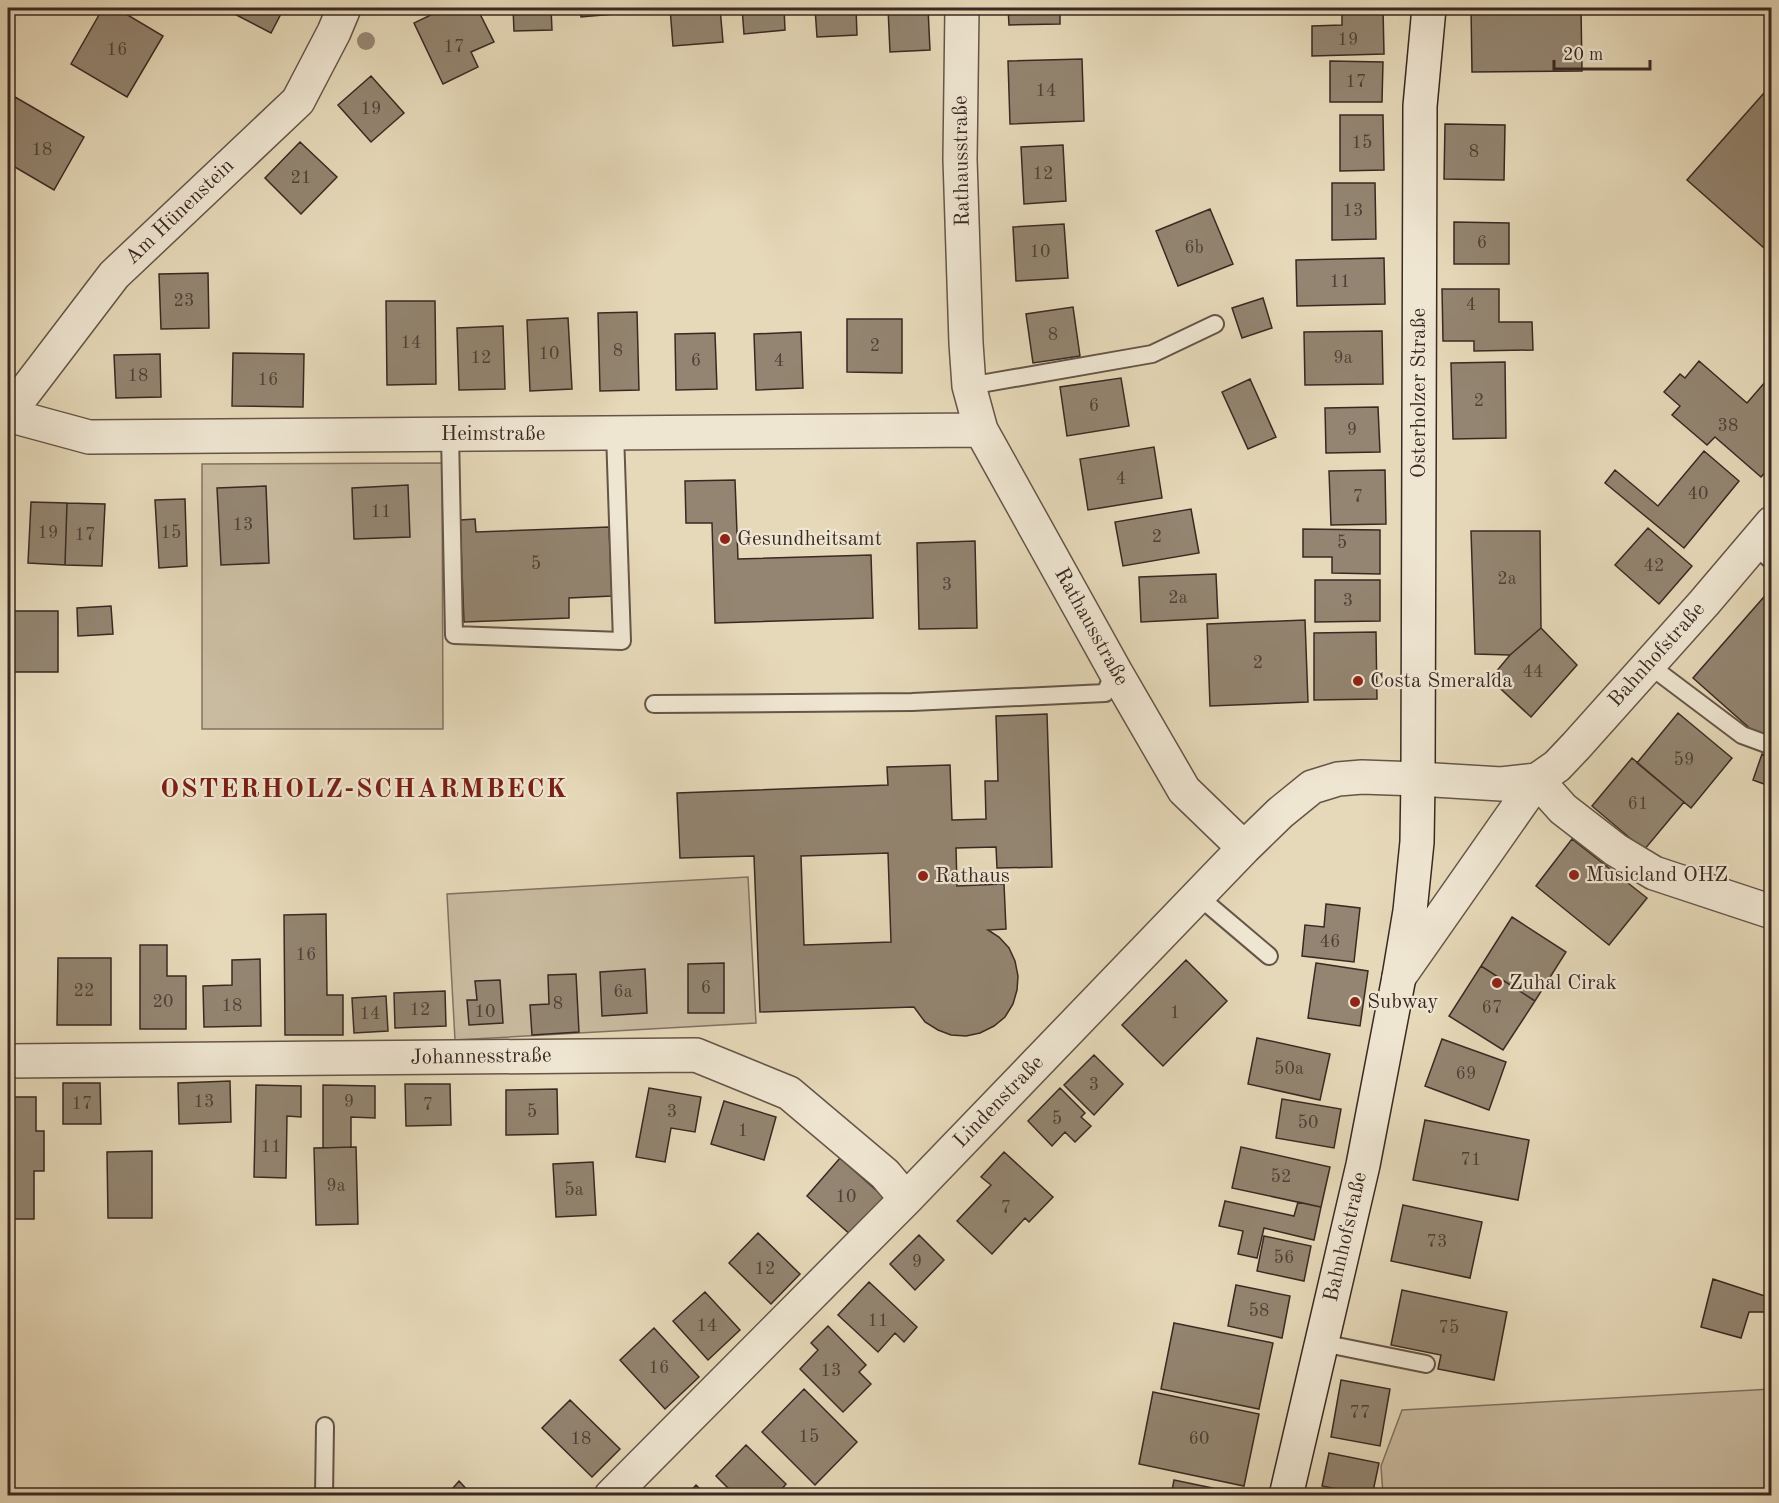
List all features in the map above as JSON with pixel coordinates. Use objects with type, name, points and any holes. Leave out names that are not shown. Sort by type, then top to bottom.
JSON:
[{"type":"street","name":"Am Hünenstein","points":[[8,415],[114,275],[298,101],[344,8]]},
{"type":"street","name":"Rathausstraße","points":[[962,8],[960,159],[966,343],[969,386],[981,430],[1184,790],[1244,848]]},
{"type":"street","name":"Osterholzer Straße","points":[[1418,779],[1420,106],[1429,8]]},
{"type":"street","name":"Heimstraße","points":[[8,415],[89,437],[981,430]]},
{"type":"street","name":"Bahnhofstraße","points":[[1399,977],[1537,780],[1557,766],[1765,543]]},
{"type":"street","name":"Lindenstraße","points":[[610,1496],[906,1198],[1197,895],[1280,813],[1312,786],[1338,779],[1418,779]]},
{"type":"street","points":[[1418,779],[1501,784],[1537,780],[1563,809],[1616,850],[1654,873],[1772,912]]},
{"type":"street","name":"Bahnhofstraße","points":[[1286,1496],[1363,1165],[1399,977],[1410,911],[1417,842],[1418,779]]},
{"type":"street","name":"Johannesstraße","points":[[8,1061],[696,1055],[789,1093],[885,1174],[906,1198]]},
{"type":"lane","points":[[969,386],[1152,354],[1215,324]]},
{"type":"lane","points":[[450,434],[454,634],[622,641],[615,433]]},
{"type":"lane","points":[[1649,665],[1742,735],[1772,746]]},
{"type":"lane","points":[[654,704],[912,702],[1105,693],[1115,671]]},
{"type":"lane","points":[[1197,895],[1269,956]]},
{"type":"lane","points":[[1322,1343],[1426,1364]]},
{"type":"lane","points":[[324,1496],[326,1426]]},
{"type":"shaded area","points":[[442,463],[443,729],[202,729],[202,464]]},
{"type":"shaded area","points":[[748,877],[756,1023],[455,1040],[447,894]]},
{"type":"shaded area","points":[[1771,1389],[1771,1495],[1383,1495],[1381,1466],[1402,1410]]},
{"type":"building","points":[[103,8],[116,8],[163,36],[127,97],[71,64]]},
{"type":"building","points":[[223,8],[284,8],[271,33]]},
{"type":"building","points":[[445,8],[477,8],[494,42],[471,52],[478,67],[443,84],[414,23]]},
{"type":"building","points":[[513,8],[551,8],[552,30],[514,31]]},
{"type":"building","points":[[580,8],[613,8],[614,14],[581,17]]},
{"type":"building","points":[[613,8],[647,8],[647,11],[614,14]]},
{"type":"building","points":[[670,8],[720,8],[723,42],[673,46]]},
{"type":"building","points":[[742,8],[784,8],[785,30],[744,34]]},
{"type":"building","points":[[815,8],[856,8],[857,35],[817,37]]},
{"type":"building","points":[[888,8],[928,8],[930,50],[890,52]]},
{"type":"building","points":[[1008,8],[1060,8],[1060,24],[1009,25]]},
{"type":"building","points":[[1342,8],[1383,8],[1384,54],[1312,56],[1312,26],[1342,25]]},
{"type":"building","points":[[1471,8],[1581,8],[1582,71],[1472,72]]},
{"type":"building","points":[[1082,59],[1084,121],[1010,124],[1008,61]]},
{"type":"building","points":[[1330,61],[1383,62],[1382,102],[1330,102]]},
{"type":"building","points":[[371,76],[404,113],[371,142],[338,105]]},
{"type":"building","points":[[1772,84],[1772,180],[1770,182],[1772,183],[1772,255],[1687,180]]},
{"type":"building","points":[[15,97],[84,137],[54,190],[8,163],[8,110]]},
{"type":"building","points":[[1340,115],[1383,115],[1384,170],[1340,171]]},
{"type":"building","points":[[1445,124],[1505,125],[1504,180],[1444,179]]},
{"type":"building","points":[[300,142],[337,177],[301,214],[265,178]]},
{"type":"building","points":[[1063,145],[1066,201],[1024,204],[1021,147]]},
{"type":"building","points":[[1332,183],[1375,183],[1376,239],[1332,240]]},
{"type":"building","points":[[1210,209],[1233,264],[1178,286],[1156,231]]},
{"type":"building","points":[[1454,222],[1509,223],[1509,264],[1454,264]]},
{"type":"building","points":[[1064,224],[1068,278],[1016,281],[1013,227]]},
{"type":"building","points":[[1384,258],[1385,304],[1297,306],[1296,260]]},
{"type":"building","points":[[208,273],[209,328],[161,329],[159,274]]},
{"type":"building","points":[[1442,289],[1499,289],[1499,322],[1532,322],[1533,350],[1474,351],[1474,341],[1443,341]]},
{"type":"building","points":[[1263,298],[1272,328],[1242,338],[1232,308]]},
{"type":"building","points":[[386,301],[435,301],[436,384],[387,385]]},
{"type":"building","points":[[1073,307],[1080,356],[1033,363],[1026,314]]},
{"type":"building","points":[[637,312],[639,390],[600,391],[598,313]]},
{"type":"building","points":[[568,318],[572,389],[530,391],[527,320]]},
{"type":"building","points":[[847,319],[902,319],[902,373],[847,372]]},
{"type":"building","points":[[503,326],[505,389],[459,390],[457,328]]},
{"type":"building","points":[[1382,331],[1383,384],[1305,385],[1304,332]]},
{"type":"building","points":[[801,332],[803,388],[756,390],[754,334]]},
{"type":"building","points":[[715,333],[717,389],[676,390],[675,334]]},
{"type":"building","points":[[233,353],[304,354],[303,407],[232,406]]},
{"type":"building","points":[[160,354],[161,397],[116,398],[114,355]]},
{"type":"building","points":[[1699,361],[1747,403],[1772,374],[1772,465],[1761,477],[1715,437],[1707,445],[1672,415],[1680,406],[1664,392],[1680,374],[1685,378]]},
{"type":"building","points":[[1505,362],[1506,438],[1453,439],[1451,363]]},
{"type":"building","points":[[1121,378],[1129,426],[1067,436],[1060,387]]},
{"type":"building","points":[[1250,379],[1276,437],[1248,449],[1222,392]]},
{"type":"building","points":[[1378,407],[1380,452],[1326,453],[1325,408]]},
{"type":"building","points":[[1154,447],[1162,498],[1088,510],[1080,459]]},
{"type":"building","points":[[1704,451],[1739,481],[1684,548],[1605,483],[1615,470],[1658,506]]},
{"type":"building","points":[[1385,470],[1386,524],[1331,525],[1329,471]]},
{"type":"building","name":"Gesundheitsamt","points":[[735,480],[738,559],[871,555],[873,618],[715,623],[712,523],[686,523],[685,481]]},
{"type":"building","points":[[408,485],[410,537],[354,539],[352,488]]},
{"type":"building","points":[[266,486],[269,563],[221,565],[217,488]]},
{"type":"building","points":[[185,499],[187,566],[159,568],[155,500]]},
{"type":"building","points":[[31,502],[67,503],[65,565],[28,563]]},
{"type":"building","points":[[67,503],[105,504],[102,566],[65,565]]},
{"type":"building","points":[[1191,509],[1199,553],[1123,566],[1115,522]]},
{"type":"building","points":[[475,519],[476,532],[609,527],[612,596],[569,598],[569,618],[464,622],[460,520]]},
{"type":"building","points":[[1648,528],[1692,566],[1659,604],[1615,565]]},
{"type":"building","points":[[1303,529],[1380,530],[1380,574],[1332,573],[1332,557],[1303,557]]},
{"type":"building","points":[[1471,531],[1540,531],[1541,628],[1510,655],[1475,654]]},
{"type":"building","points":[[975,541],[977,628],[919,629],[917,543]]},
{"type":"building","points":[[1216,574],[1218,618],[1141,622],[1139,577]]},
{"type":"building","points":[[1315,580],[1380,580],[1380,621],[1315,622]]},
{"type":"building","points":[[1770,590],[1772,591],[1772,739],[1754,732],[1693,678]]},
{"type":"building","points":[[111,606],[113,634],[78,636],[77,608]]},
{"type":"building","points":[[8,611],[58,611],[58,672],[8,672]]},
{"type":"building","points":[[1305,620],[1308,702],[1210,706],[1207,624]]},
{"type":"building","points":[[1541,628],[1577,665],[1531,717],[1490,679],[1510,655]]},
{"type":"building","points":[[1376,632],[1377,699],[1314,700],[1314,633]]},
{"type":"building","points":[[1678,713],[1732,758],[1691,808],[1637,763]]},
{"type":"building","name":"Rathaus","points":[[1047,714],[1052,867],[997,868],[996,847],[956,848],[957,886],[1004,884],[1006,929],[988,930],[999,937],[1009,948],[1018,976],[1013,1004],[1005,1017],[980,1033],[966,1036],[951,1035],[938,1030],[925,1022],[914,1007],[760,1012],[754,856],[680,858],[677,793],[888,785],[887,767],[950,765],[952,820],[986,819],[985,781],[998,781],[996,716]],"holes":[[[888,853],[891,942],[804,945],[801,856]]]},
{"type":"building","points":[[1762,754],[1772,758],[1772,787],[1753,780]]},
{"type":"building","points":[[1632,758],[1684,802],[1644,850],[1592,806]]},
{"type":"building","points":[[1572,839],[1647,898],[1609,945],[1536,886]]},
{"type":"building","points":[[1326,904],[1360,908],[1354,962],[1302,956],[1305,925],[1324,927]]},
{"type":"building","points":[[326,914],[327,995],[343,995],[343,1035],[285,1035],[284,915]]},
{"type":"building","points":[[1512,917],[1566,952],[1535,1001],[1481,966]]},
{"type":"building","points":[[140,945],[167,945],[167,976],[186,976],[186,1029],[140,1029]]},
{"type":"building","points":[[58,958],[111,958],[111,1025],[57,1025]]},
{"type":"building","points":[[260,959],[261,1026],[204,1027],[203,986],[232,985],[232,960]]},
{"type":"building","points":[[1186,960],[1227,1001],[1163,1066],[1122,1025]]},
{"type":"building","points":[[724,963],[724,1013],[688,1013],[688,964]]},
{"type":"building","points":[[1316,963],[1368,971],[1360,1026],[1308,1018]]},
{"type":"building","points":[[1481,966],[1535,1001],[1503,1050],[1449,1016]]},
{"type":"building","points":[[645,969],[647,1013],[602,1016],[600,972]]},
{"type":"building","points":[[576,974],[579,1032],[532,1035],[530,1005],[549,1004],[548,975]]},
{"type":"building","points":[[500,980],[503,1023],[469,1025],[467,1000],[477,1000],[475,981]]},
{"type":"building","points":[[445,991],[446,1026],[395,1028],[394,993]]},
{"type":"building","points":[[386,996],[388,1031],[354,1033],[352,998]]},
{"type":"building","points":[[1257,1038],[1330,1054],[1320,1100],[1248,1084]]},
{"type":"building","points":[[1442,1039],[1506,1062],[1489,1110],[1425,1086]]},
{"type":"building","points":[[1094,1055],[1123,1084],[1094,1115],[1064,1085]]},
{"type":"building","points":[[230,1081],[231,1122],[179,1124],[178,1083]]},
{"type":"building","points":[[63,1083],[100,1083],[101,1124],[63,1124]]},
{"type":"building","points":[[405,1084],[450,1084],[451,1125],[406,1126]]},
{"type":"building","points":[[256,1085],[301,1086],[301,1117],[287,1116],[286,1178],[254,1177]]},
{"type":"building","points":[[323,1085],[375,1086],[375,1118],[351,1117],[351,1147],[323,1148]]},
{"type":"building","points":[[649,1088],[701,1097],[695,1132],[671,1128],[665,1162],[636,1157]]},
{"type":"building","points":[[1060,1088],[1085,1113],[1081,1117],[1091,1126],[1075,1142],[1065,1132],[1052,1146],[1028,1121]]},
{"type":"building","points":[[557,1089],[558,1134],[506,1135],[506,1090]]},
{"type":"building","points":[[8,1097],[36,1097],[36,1131],[44,1131],[44,1171],[34,1171],[34,1219],[8,1219]]},
{"type":"building","points":[[1282,1099],[1341,1109],[1334,1148],[1276,1138]]},
{"type":"building","points":[[724,1101],[776,1117],[764,1160],[711,1144]]},
{"type":"building","points":[[1425,1120],[1529,1140],[1518,1200],[1413,1180]]},
{"type":"building","points":[[356,1147],[358,1224],[316,1225],[314,1148]]},
{"type":"building","points":[[1241,1147],[1330,1167],[1321,1207],[1232,1188]]},
{"type":"building","points":[[152,1151],[152,1218],[108,1218],[107,1152]]},
{"type":"building","points":[[1004,1152],[1053,1197],[1029,1222],[1025,1218],[992,1254],[957,1221],[991,1185],[981,1177]]},
{"type":"building","points":[[840,1158],[885,1198],[852,1236],[807,1196]]},
{"type":"building","points":[[593,1162],[596,1215],[556,1217],[553,1164]]},
{"type":"building","points":[[1225,1201],[1294,1216],[1298,1202],[1321,1207],[1314,1240],[1264,1228],[1257,1258],[1238,1254],[1243,1231],[1219,1226]]},
{"type":"building","points":[[1403,1205],[1482,1222],[1470,1278],[1391,1261]]},
{"type":"building","points":[[758,1233],[800,1274],[771,1304],[729,1263]]},
{"type":"building","points":[[919,1235],[944,1260],[915,1290],[890,1264]]},
{"type":"building","points":[[1264,1236],[1311,1246],[1304,1281],[1257,1271]]},
{"type":"building","points":[[1713,1279],[1771,1298],[1769,1312],[1749,1312],[1741,1338],[1701,1327]]},
{"type":"building","points":[[869,1282],[917,1327],[904,1342],[895,1333],[878,1352],[838,1315]]},
{"type":"building","points":[[1236,1285],[1290,1296],[1282,1338],[1228,1326]]},
{"type":"building","points":[[1402,1290],[1507,1312],[1494,1380],[1438,1369],[1441,1355],[1391,1345]]},
{"type":"building","points":[[705,1292],[740,1330],[708,1360],[673,1321]]},
{"type":"building","points":[[1174,1323],[1273,1343],[1259,1409],[1161,1389]]},
{"type":"building","points":[[828,1326],[866,1365],[859,1372],[871,1384],[843,1412],[800,1369],[818,1350],[811,1343]]},
{"type":"building","points":[[654,1328],[699,1377],[665,1409],[620,1360]]},
{"type":"building","points":[[1341,1380],[1390,1389],[1380,1446],[1331,1437]]},
{"type":"building","points":[[804,1389],[857,1442],[815,1485],[762,1432]]},
{"type":"building","points":[[1153,1392],[1259,1414],[1244,1486],[1139,1464]]},
{"type":"building","points":[[570,1400],[620,1449],[592,1477],[542,1428]]},
{"type":"building","points":[[746,1445],[786,1484],[776,1496],[736,1496],[716,1476]]},
{"type":"building","points":[[1329,1453],[1379,1463],[1372,1496],[1322,1486]]},
{"type":"building","points":[[1174,1480],[1251,1496],[1171,1496]]},
{"type":"building","points":[[459,1481],[473,1496],[446,1496]]},
{"type":"building","points":[[696,1485],[707,1496],[686,1496]]},
{"type":"place","name":"Gesundheitsamt","points":[[725,539]]},
{"type":"place","name":"Costa Smeralda","points":[[1358,681]]},
{"type":"place","name":"Musicland OHZ","points":[[1574,875]]},
{"type":"place","name":"Rathaus","points":[[923,876]]},
{"type":"place","name":"Zuhal Cirak","points":[[1497,983]]},
{"type":"place","name":"Subway","points":[[1355,1002]]},
{"type":"district","name":"OSTERHOLZ-SCHARMBECK","points":[[364,789]]}]
